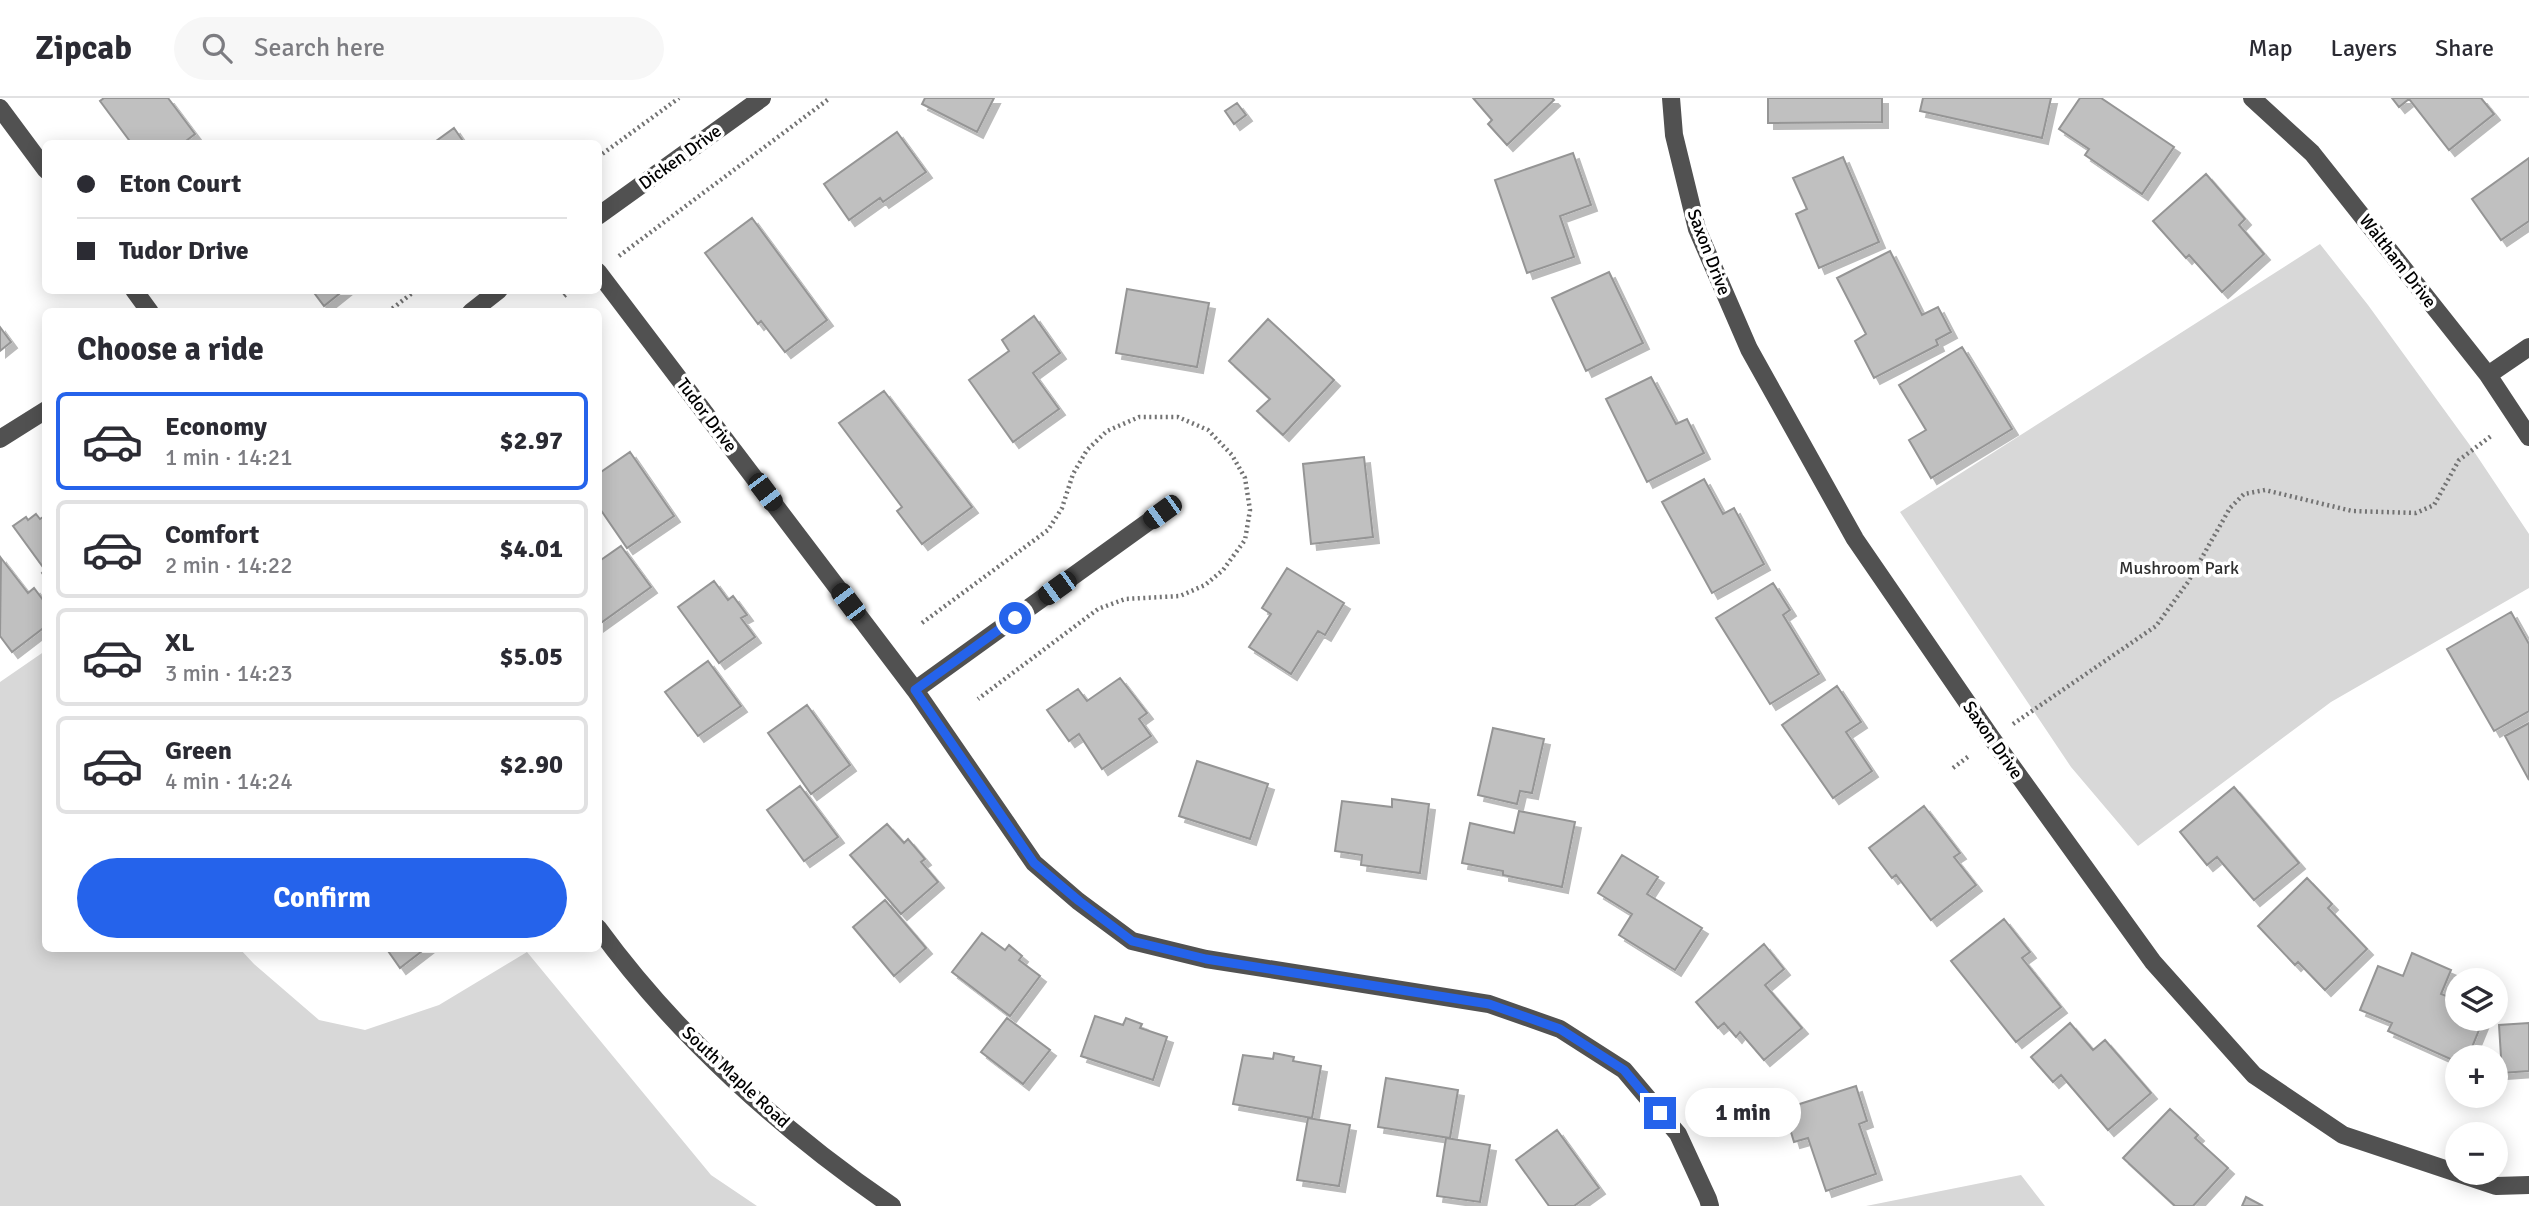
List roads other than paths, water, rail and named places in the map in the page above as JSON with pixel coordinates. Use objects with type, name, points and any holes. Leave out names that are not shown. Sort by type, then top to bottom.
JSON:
[{"type":"street","name":"Dicken Drive","points":[[602,213],[762,98]]},
{"type":"street","name":"Saxon Drive","points":[[1671,98],[1674,135],[1697,229],[1749,349],[1855,539],[1993,740],[2153,962],[2254,1075],[2343,1135],[2496,1186],[2529,1185]]},
{"type":"street","name":"Waltham Drive","points":[[2252,98],[2312,153],[2488,375],[2529,437]]},
{"type":"street","points":[[0,108],[42,165]]},
{"type":"street","name":"Tudor Drive","points":[[604,267],[915,690],[1034,863],[1132,941],[1206,959],[1489,1004],[1560,1029],[1624,1070],[1678,1134],[1710,1206]]},
{"type":"street","points":[[476,308],[494,294]]},
{"type":"street","points":[[2488,375],[2529,347]]},
{"type":"street","points":[[0,439],[42,413]]},
{"type":"street","points":[[915,690],[1162,512]]},
{"type":"street","name":"South Maple Road","points":[[602,933],[621,959],[693,1039],[814,1150],[892,1206]]},
{"type":"park label","name":"Mushroom Park","points":[[2179,568]]}]
